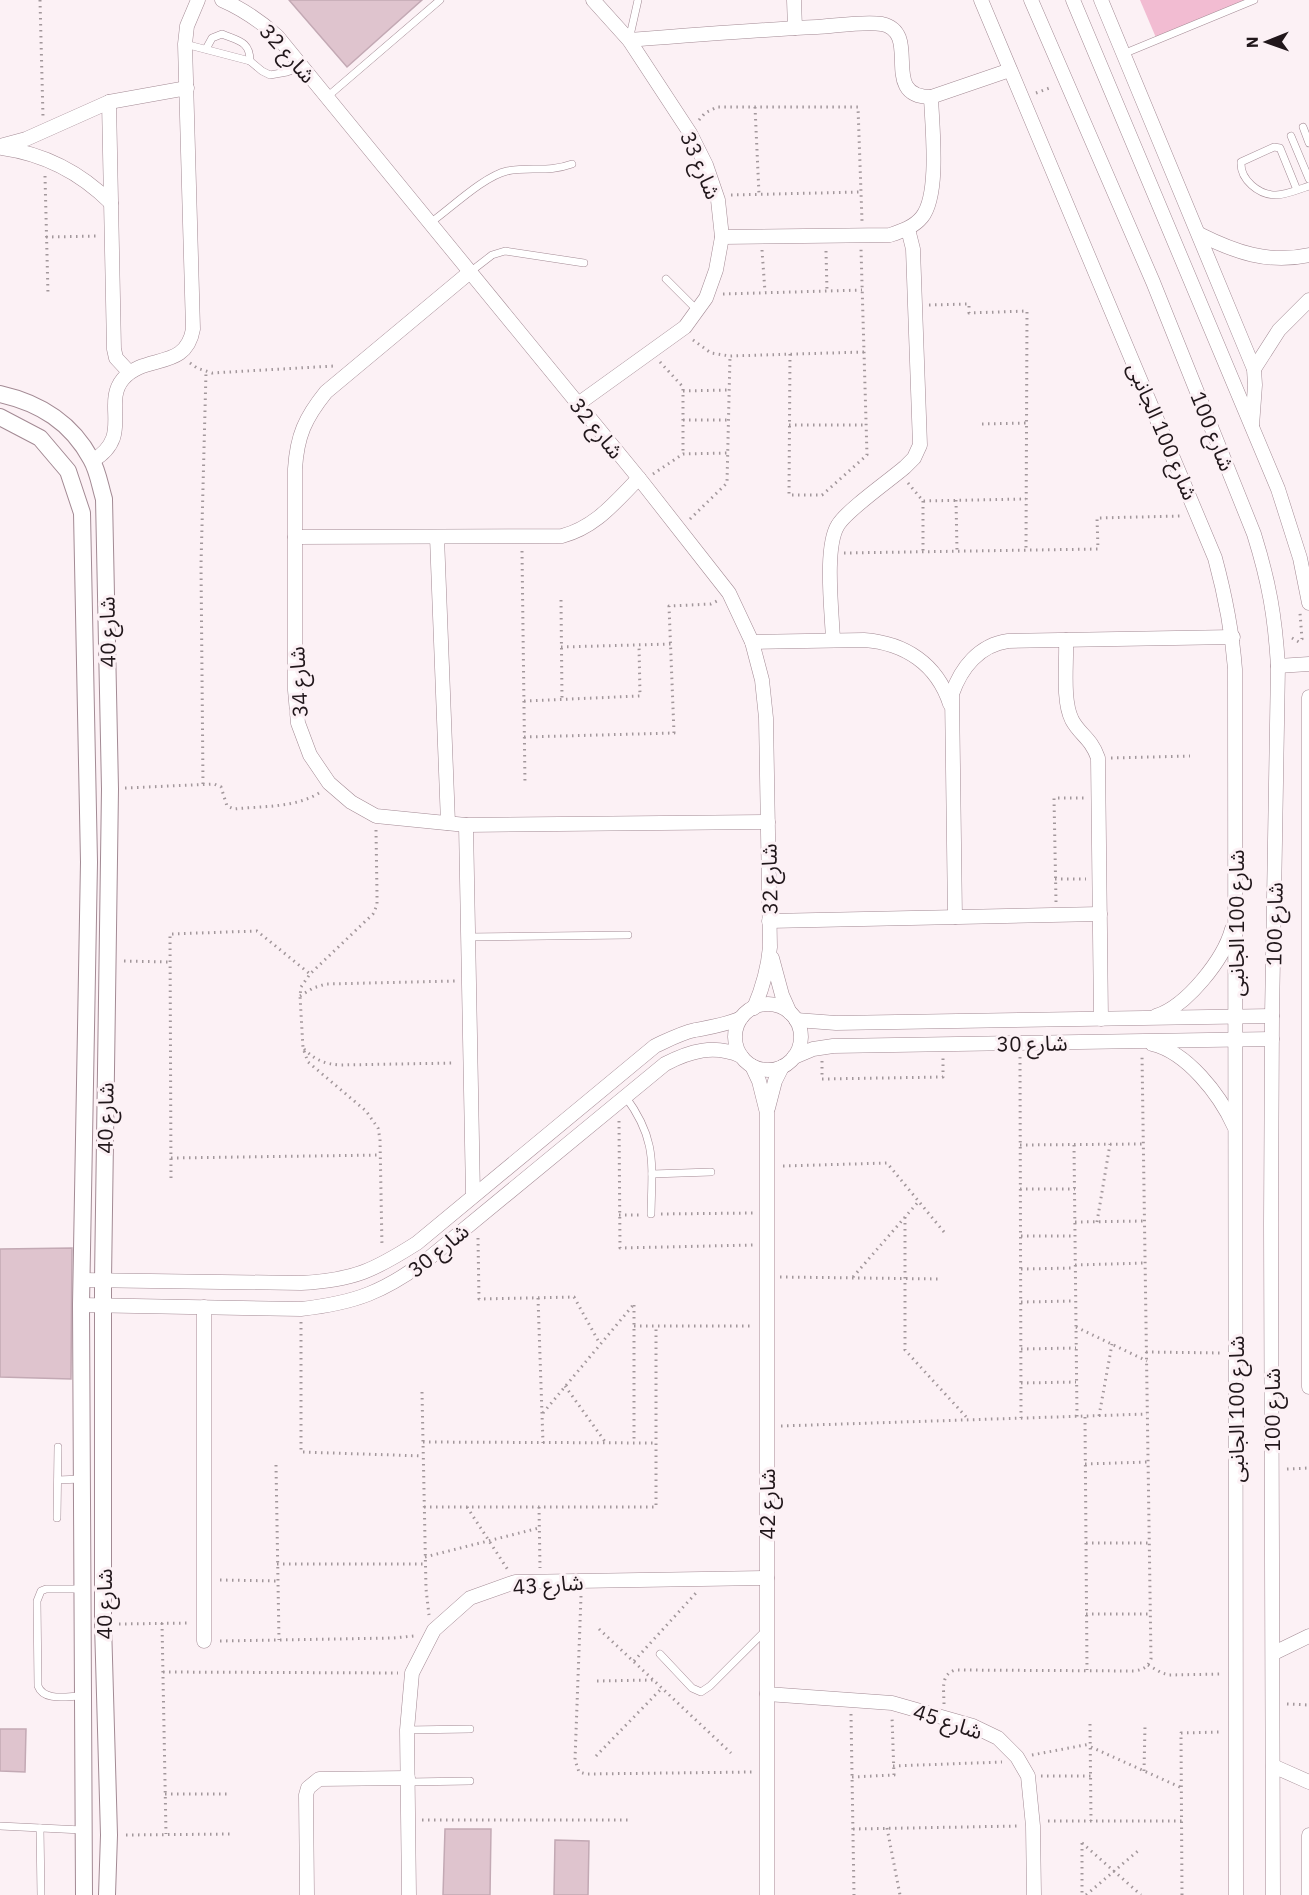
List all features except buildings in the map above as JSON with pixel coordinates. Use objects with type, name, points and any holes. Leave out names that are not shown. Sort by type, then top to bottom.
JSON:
[{"type":"street","points":[[92,461],[102,456],[114,436],[116,396],[120,382],[129,372],[183,352],[191,342],[193,329],[185,44],[187,26],[198,0]]},
{"type":"street","name":"شارع 32","points":[[222,0],[244,4],[277,36],[579,404],[729,593],[752,642],[762,680],[766,718],[770,947],[774,971],[793,1016]]},
{"type":"street","name":"شارع 33","points":[[579,404],[684,327],[698,311],[706,298],[716,270],[722,237],[718,200],[706,165],[690,133],[629,40],[593,0]]},
{"type":"street","points":[[794,0],[795,28]]},
{"type":"street","name":"شارع 100 الجانبى","points":[[981,0],[1198,516],[1218,567],[1233,637],[1236,1017],[1236,1895]]},
{"type":"street","name":"شارع 100","points":[[1032,0],[1153,282],[1254,534],[1271,594],[1275,619],[1278,666],[1272,1016],[1273,1895]]},
{"type":"street","name":"شارع 100","points":[[1073,0],[1278,489],[1300,558],[1309,603]]},
{"type":"street","points":[[1101,0],[1254,369],[1252,429]]},
{"type":"street","points":[[629,40],[884,24],[897,34],[902,49],[903,77],[907,89],[918,97],[931,97],[1010,70]]},
{"type":"street","points":[[0,147],[109,102],[187,87]]},
{"type":"street","points":[[722,237],[890,235],[908,229],[922,217],[931,201],[933,182],[931,97]]},
{"type":"street","points":[[109,102],[114,349],[116,358],[129,372]]},
{"type":"street","points":[[0,147],[20,150],[44,158],[80,176],[111,202]]},
{"type":"street","points":[[833,640],[832,537],[839,523],[914,458],[920,445],[913,249],[908,229]]},
{"type":"street","points":[[1199,234],[1223,246],[1253,256],[1293,259],[1309,255]]},
{"type":"street","name":"شارع 34","points":[[470,272],[326,392],[312,409],[302,428],[296,448],[295,470],[295,690],[298,723],[310,755],[329,783],[351,802],[376,816],[466,825],[768,822]]},
{"type":"street","points":[[1254,369],[1279,330],[1309,300]]},
{"type":"street","name":"شارع 40","points":[[0,394],[23,399],[51,413],[75,434],[92,461],[104,499],[110,789],[103,1280],[104,1624],[109,1835],[107,1895]]},
{"type":"street","name":"شارع 40","points":[[0,417],[40,438],[68,471],[82,513],[89,862],[81,1280],[84,1895]]},
{"type":"street","points":[[295,537],[562,536],[590,525],[640,480]]},
{"type":"street","points":[[437,537],[448,823]]},
{"type":"street","points":[[955,917],[952,694],[964,669],[985,647],[1008,641],[1233,637]]},
{"type":"street","points":[[1066,640],[1067,706],[1076,726],[1088,738],[1098,758],[1101,1019]]},
{"type":"street","points":[[752,642],[883,641],[916,656],[933,673],[944,689],[952,709]]},
{"type":"street","points":[[1278,666],[1309,664]]},
{"type":"street","name":"شارع 100","points":[[1309,699],[1309,1387]]},
{"type":"street","points":[[466,825],[473,1195]]},
{"type":"street","points":[[769,921],[1100,914]]},
{"type":"street","points":[[1149,1018],[1174,1007],[1211,969],[1227,943],[1235,915]]},
{"type":"street","name":"شارع 32","points":[[754,1008],[763,988],[770,947]]},
{"type":"street","points":[[775,1005],[793,1016],[801,1036],[800,1044],[794,1057],[782,1067],[767,1070],[752,1066],[741,1056],[735,1037],[741,1018],[754,1008],[775,1005]]},
{"type":"street","name":"شارع 30","points":[[793,1016],[836,1023],[1272,1016]]},
{"type":"street","name":"شارع 30","points":[[81,1280],[329,1281],[357,1276],[382,1265],[417,1243],[655,1046],[674,1036],[724,1025],[741,1018]]},
{"type":"street","name":"شارع 30","points":[[794,1057],[822,1047],[1272,1039]]},
{"type":"street","points":[[1142,1042],[1174,1053],[1187,1063],[1219,1099],[1236,1131]]},
{"type":"street","name":"شارع 30","points":[[81,1305],[301,1309],[335,1305],[369,1296],[400,1280],[665,1064],[698,1050],[724,1050],[741,1056]]},
{"type":"street","name":"شارع 42","points":[[752,1066],[759,1081],[767,1113]]},
{"type":"street","name":"شارع 42","points":[[767,1895],[767,1113],[770,1096],[782,1067]]},
{"type":"street","points":[[147,1281],[142,1286],[141,1294],[142,1301],[147,1306]]},
{"type":"street","points":[[204,1307],[204,1641]]},
{"type":"street","name":"شارع 43","points":[[409,1895],[407,1730],[412,1673],[434,1630],[470,1598],[515,1582],[766,1578]]},
{"type":"street","points":[[1274,1653],[1309,1636]]},
{"type":"street","name":"شارع 45","points":[[767,1694],[892,1703],[973,1726],[998,1738],[1017,1757],[1028,1776],[1033,1823],[1034,1895]]},
{"type":"street","points":[[1273,1766],[1309,1782]]},
{"type":"street","points":[[307,1895],[306,1796],[313,1783],[319,1779],[408,1780]]},
{"type":"street","points":[[1309,1835],[1309,1895]]},
{"type":"lane","points":[[327,97],[440,0]]},
{"type":"lane","points":[[629,40],[638,0]]},
{"type":"lane","points":[[1123,54],[1254,0]]},
{"type":"lane","points":[[206,49],[212,38],[222,34],[244,43],[250,51],[250,61]]},
{"type":"lane","points":[[185,44],[250,61],[270,75],[302,67]]},
{"type":"lane","points":[[1303,127],[1309,143]]},
{"type":"lane","points":[[1291,136],[1309,179]]},
{"type":"lane","points":[[1297,190],[1280,147],[1274,147],[1241,162],[1248,181],[1256,189],[1266,194],[1276,195],[1297,190],[1309,186]]},
{"type":"lane","points":[[430,223],[483,183],[505,172],[554,170],[572,164]]},
{"type":"lane","points":[[470,272],[492,255],[505,251],[584,263]]},
{"type":"lane","points":[[666,279],[698,311]]},
{"type":"lane","points":[[468,938],[627,935]]},
{"type":"lane","points":[[625,1096],[639,1115],[648,1136],[652,1159],[651,1214]]},
{"type":"lane","points":[[652,1174],[711,1172]]},
{"type":"lane","points":[[57,1518],[58,1447]]},
{"type":"lane","points":[[57,1480],[81,1479]]},
{"type":"lane","points":[[82,1588],[41,1591],[37,1601],[37,1633],[40,1691],[49,1696],[83,1696]]},
{"type":"lane","points":[[660,1654],[692,1688],[701,1692],[710,1686],[767,1629]]},
{"type":"lane","points":[[407,1730],[470,1729]]},
{"type":"lane","points":[[408,1780],[470,1781]]},
{"type":"lane","points":[[0,1826],[85,1830]]},
{"type":"lane","points":[[40,1828],[40,1895]]},
{"type":"path","points":[[40,0],[44,130]]},
{"type":"path","points":[[690,133],[705,113],[717,107],[858,107],[867,455],[822,495],[789,495],[790,354]]},
{"type":"path","points":[[755,107],[759,194]]},
{"type":"path","points":[[44,158],[48,294]]},
{"type":"path","points":[[718,200],[732,195],[861,192]]},
{"type":"path","points":[[46,237],[112,235]]},
{"type":"path","points":[[762,236],[765,292]]},
{"type":"path","points":[[826,236],[827,291]]},
{"type":"path","points":[[706,298],[736,292],[862,290]]},
{"type":"path","points":[[915,305],[969,304],[969,313],[1027,311],[1026,550]]},
{"type":"path","points":[[684,327],[695,343],[711,353],[730,356],[864,352]]},
{"type":"path","points":[[183,352],[197,368],[206,372],[359,365]]},
{"type":"path","points":[[650,352],[683,387],[683,453]]},
{"type":"path","points":[[680,529],[727,483],[730,356]]},
{"type":"path","points":[[203,784],[201,565],[206,372]]},
{"type":"path","points":[[683,391],[729,390]]},
{"type":"path","points":[[683,420],[728,420]]},
{"type":"path","points":[[982,424],[1026,423]]},
{"type":"path","points":[[789,425],[866,425]]},
{"type":"path","points":[[640,480],[683,453],[728,453]]},
{"type":"path","points":[[898,473],[923,501],[923,551]]},
{"type":"path","points":[[923,501],[1026,499]]},
{"type":"path","points":[[956,500],[957,551]]},
{"type":"path","points":[[831,553],[1098,549],[1098,518],[1198,516]]},
{"type":"path","points":[[522,537],[525,785]]},
{"type":"path","points":[[524,737],[674,733],[669,606],[711,604],[729,593]]},
{"type":"path","points":[[561,600],[562,700]]},
{"type":"path","points":[[561,647],[671,644]]},
{"type":"path","points":[[524,701],[640,696],[639,645]]},
{"type":"path","points":[[1098,758],[1190,756]]},
{"type":"path","points":[[110,789],[214,784],[221,787],[227,806],[234,809],[297,803],[315,796],[329,783]]},
{"type":"path","points":[[1056,915],[1053,798],[1098,798]]},
{"type":"path","points":[[376,816],[377,905],[374,914],[310,974],[302,987],[300,996],[303,1048],[308,1062],[373,1119],[378,1128],[382,1265]]},
{"type":"path","points":[[1055,879],[1099,879]]},
{"type":"path","points":[[171,1178],[170,934],[257,931],[310,974]]},
{"type":"path","points":[[108,961],[170,962]]},
{"type":"path","points":[[300,996],[313,988],[326,984],[469,981]]},
{"type":"path","points":[[943,1717],[944,1679],[952,1671],[1136,1671],[1143,1670],[1151,1659],[1142,1042]]},
{"type":"path","points":[[822,1047],[822,1079],[943,1077],[943,1044]]},
{"type":"path","points":[[1020,1044],[1022,1418]]},
{"type":"path","points":[[303,1048],[313,1058],[326,1064],[470,1062]]},
{"type":"path","points":[[1097,1222],[1110,1144]]},
{"type":"path","points":[[1020,1145],[1143,1144]]},
{"type":"path","points":[[1074,1145],[1077,1417]]},
{"type":"path","points":[[171,1158],[380,1155]]},
{"type":"path","points":[[767,1166],[887,1163],[944,1232]]},
{"type":"path","points":[[1020,1189],[1075,1189]]},
{"type":"path","points":[[852,1278],[918,1201]]},
{"type":"path","points":[[619,1215],[767,1213]]},
{"type":"path","points":[[905,1217],[905,1350],[969,1420]]},
{"type":"path","points":[[478,1218],[479,1299],[574,1297],[600,1344]]},
{"type":"path","points":[[1075,1222],[1144,1221]]},
{"type":"path","points":[[1021,1236],[1075,1236]]},
{"type":"path","points":[[1021,1269],[1145,1263]]},
{"type":"path","points":[[767,1277],[941,1279]]},
{"type":"path","points":[[538,1298],[543,1443]]},
{"type":"path","points":[[1021,1302],[1075,1301]]},
{"type":"path","points":[[542,1414],[634,1304],[634,1443]]},
{"type":"path","points":[[301,1309],[301,1452],[423,1456]]},
{"type":"path","points":[[634,1326],[767,1326]]},
{"type":"path","points":[[424,1507],[656,1507],[656,1326]]},
{"type":"path","points":[[1076,1327],[1147,1361]]},
{"type":"path","points":[[1099,1416],[1112,1344]]},
{"type":"path","points":[[1021,1349],[1076,1348]]},
{"type":"path","points":[[1146,1352],[1236,1353]]},
{"type":"path","points":[[1021,1383],[1076,1382]]},
{"type":"path","points":[[566,1386],[607,1443]]},
{"type":"path","points":[[204,1641],[393,1638],[434,1630],[427,1603],[425,1564],[422,1392]]},
{"type":"path","points":[[767,1426],[1148,1414]]},
{"type":"path","points":[[1085,1417],[1087,1671]]},
{"type":"path","points":[[423,1442],[656,1443]]},
{"type":"path","points":[[1085,1464],[1148,1462]]},
{"type":"path","points":[[276,1465],[279,1640]]},
{"type":"path","points":[[467,1507],[515,1582]]},
{"type":"path","points":[[539,1507],[540,1581]]},
{"type":"path","points":[[425,1557],[539,1528]]},
{"type":"path","points":[[1086,1543],[1149,1544]]},
{"type":"path","points":[[278,1564],[425,1564]]},
{"type":"path","points":[[634,1661],[709,1579]]},
{"type":"path","points":[[204,1580],[278,1581]]},
{"type":"path","points":[[581,1581],[575,1760],[579,1772],[586,1774],[766,1772]]},
{"type":"path","points":[[1086,1614],[1151,1614]]},
{"type":"path","points":[[162,1623],[166,1834]]},
{"type":"path","points":[[104,1624],[204,1623]]},
{"type":"path","points":[[599,1629],[731,1753]]},
{"type":"path","points":[[1148,1665],[1169,1675],[1236,1674]]},
{"type":"path","points":[[163,1672],[412,1673]]},
{"type":"path","points":[[597,1681],[653,1680]]},
{"type":"path","points":[[596,1756],[662,1688]]},
{"type":"path","points":[[851,1700],[854,1895]]},
{"type":"path","points":[[852,1777],[894,1775],[892,1703]]},
{"type":"path","points":[[1273,1703],[1309,1704]]},
{"type":"path","points":[[1090,1724],[1091,1821]]},
{"type":"path","points":[[1144,1771],[1145,1726]]},
{"type":"path","points":[[1182,1895],[1181,1733],[1236,1732]]},
{"type":"path","points":[[893,1766],[992,1763],[1090,1746],[1182,1788]]},
{"type":"path","points":[[1028,1776],[1091,1776]]},
{"type":"path","points":[[165,1794],[230,1794]]},
{"type":"path","points":[[408,1820],[630,1820]]},
{"type":"path","points":[[853,1829],[1091,1821],[1182,1821]]},
{"type":"path","points":[[887,1828],[900,1895]]},
{"type":"path","points":[[109,1835],[232,1834]]},
{"type":"path","points":[[1084,1895],[1082,1844],[1141,1895]]},
{"type":"path","points":[[1084,1895],[1139,1850]]},
{"type":"shaded area","points":[[1140,0],[1254,0],[1157,40]]}]
